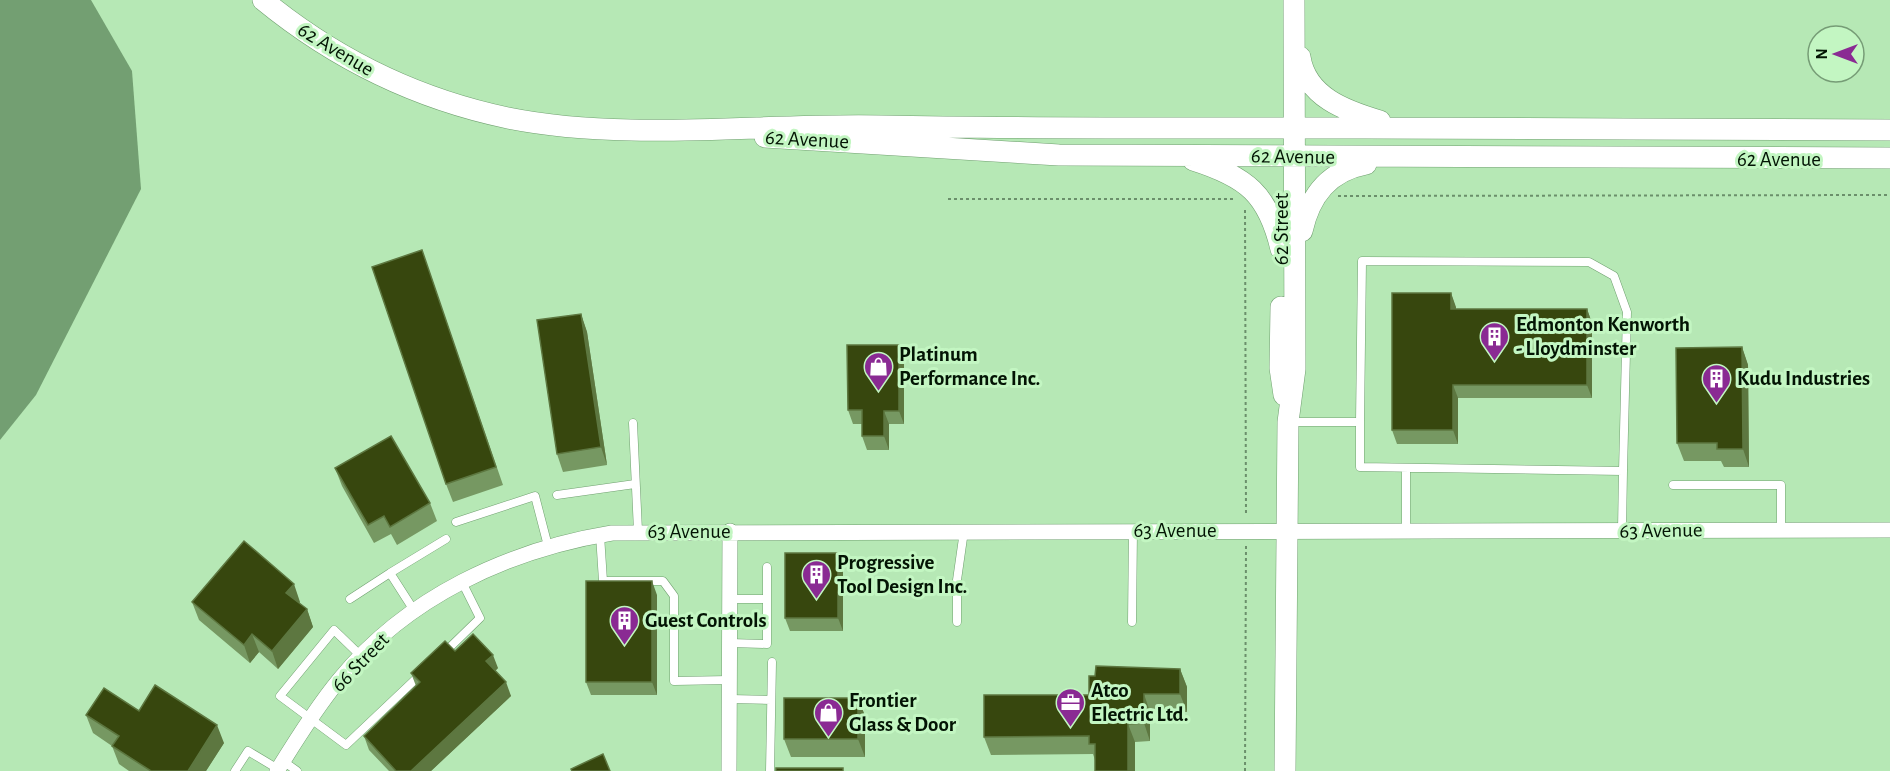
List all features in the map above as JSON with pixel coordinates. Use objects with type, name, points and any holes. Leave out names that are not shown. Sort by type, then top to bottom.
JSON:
[{"type":"main road","name":"62 Avenue","points":[[264,0],[329,48],[407,89],[446,103],[544,123],[696,129],[789,139],[876,142],[1030,154],[1399,158],[1890,158]]},
{"type":"main road","name":"62 Street","points":[[1285,771],[1288,422],[1295,369],[1295,266],[1288,156],[1290,6]]},
{"type":"main road","points":[[1290,6],[1301,65],[1309,82],[1328,100],[1348,112],[1403,128]]},
{"type":"main road","name":"62 Avenue","points":[[696,129],[789,125],[1030,129],[1890,130]]},
{"type":"main road","points":[[1175,154],[1218,169],[1251,189],[1269,210],[1281,249]]},
{"type":"main road","name":"62 Street","points":[[1288,156],[1281,249],[1280,368],[1288,422]]},
{"type":"main road","points":[[1295,266],[1305,215],[1320,188],[1349,167],[1399,158]]},
{"type":"street","name":"63 Avenue","points":[[465,580],[504,561],[548,546],[600,535],[638,531],[1890,530]]},
{"type":"street","points":[[729,771],[730,531]]},
{"type":"street","name":"66 Street","points":[[279,767],[339,680],[361,656],[415,612],[465,580]]},
{"type":"lane","points":[[1622,530],[1627,312],[1614,276],[1589,262],[1457,259],[1362,261],[1360,468],[1623,471]]},
{"type":"lane","points":[[1288,422],[1360,422]]},
{"type":"lane","points":[[633,423],[638,531]]},
{"type":"lane","points":[[1406,469],[1406,530]]},
{"type":"lane","points":[[557,495],[635,484]]},
{"type":"lane","points":[[1673,485],[1780,485],[1781,529]]},
{"type":"lane","points":[[456,522],[535,496],[548,546]]},
{"type":"lane","points":[[1132,622],[1133,530]]},
{"type":"lane","points":[[957,622],[957,580],[964,531]]},
{"type":"lane","points":[[600,535],[603,581],[663,582],[674,596],[674,681],[729,681]]},
{"type":"lane","points":[[350,599],[446,539]]},
{"type":"lane","points":[[730,643],[767,644],[767,567]]},
{"type":"lane","points":[[390,573],[415,612]]},
{"type":"lane","points":[[442,654],[480,618],[465,580]]},
{"type":"lane","points":[[730,599],[767,599]]},
{"type":"lane","points":[[361,656],[334,630],[280,696],[346,745],[425,670]]},
{"type":"lane","points":[[770,771],[771,662]]},
{"type":"lane","points":[[730,699],[771,699]]},
{"type":"lane","points":[[235,771],[248,751],[279,767],[297,771]]},
{"type":"path","points":[[1331,195],[1890,195]]},
{"type":"path","points":[[948,200],[1238,199]]},
{"type":"path","points":[[1244,204],[1246,514]]},
{"type":"path","points":[[1245,771],[1246,547]]},
{"type":"shaded area","points":[[0,0],[91,0],[132,71],[141,189],[36,395],[0,440]]},
{"type":"building","points":[[422,250],[496,467],[446,484],[372,267]]},
{"type":"building","name":"Edmonton Kenworth - Lloydminster","points":[[1392,293],[1451,293],[1451,309],[1587,309],[1587,385],[1453,385],[1453,430],[1392,430]]},
{"type":"building","points":[[581,314],[601,447],[557,454],[537,320]]},
{"type":"building","name":"Platinum Performance Inc.","points":[[847,345],[899,345],[899,411],[884,411],[884,436],[862,436],[862,410],[848,410]]},
{"type":"building","name":"Kudu Industries","points":[[1742,347],[1743,449],[1717,449],[1717,443],[1677,443],[1676,348]]},
{"type":"building","points":[[391,436],[430,503],[390,527],[384,516],[368,525],[335,468]]},
{"type":"building","points":[[244,541],[294,584],[286,593],[307,609],[272,651],[252,634],[244,645],[192,602]]},
{"type":"building","name":"Progressive Tool Design Inc.","points":[[785,553],[838,553],[838,618],[785,618]]},
{"type":"building","name":"Guest Controls","points":[[586,581],[652,581],[652,682],[586,682]]},
{"type":"building","points":[[473,634],[493,655],[486,661],[506,682],[411,771],[396,771],[364,736],[420,682],[411,673],[445,641],[455,651]]},
{"type":"building","name":"Atco Electric Ltd.","points":[[1096,666],[1180,669],[1180,694],[1144,694],[1144,723],[1128,724],[1128,771],[1095,771],[1095,744],[1089,744],[1089,736],[984,737],[984,695],[1089,695],[1089,676],[1095,676]]},
{"type":"building","points":[[155,685],[217,725],[188,771],[151,771],[112,746],[119,736],[86,715],[104,688],[139,711]]},
{"type":"building","points":[[784,698],[858,698],[858,739],[784,739]]},
{"type":"building","points":[[603,754],[610,771],[572,771],[571,769]]},
{"type":"building","points":[[776,768],[843,768],[843,771],[776,771]]},
{"type":"place","name":"Edmonton Kenworth - Lloydminster","points":[[1495,362]]},
{"type":"place","name":"Platinum Performance Inc.","points":[[878,392]]},
{"type":"place","name":"Kudu Industries","points":[[1716,404]]},
{"type":"place","name":"Progressive Tool Design Inc.","points":[[816,600]]},
{"type":"place","name":"Guest Controls","points":[[624,646]]},
{"type":"place","name":"Atco Electric Ltd.","points":[[1070,728]]},
{"type":"place","name":"Frontier Glass & Door","points":[[828,738]]}]
